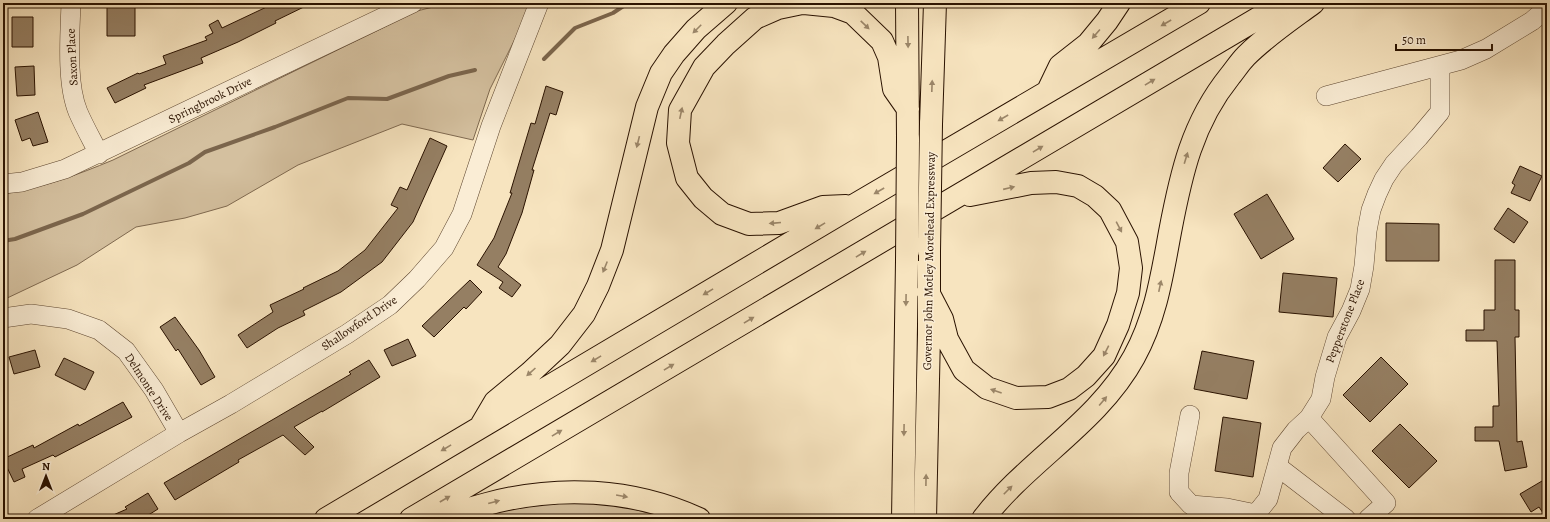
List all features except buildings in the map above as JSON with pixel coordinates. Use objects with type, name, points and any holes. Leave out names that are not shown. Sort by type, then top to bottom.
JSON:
[{"type":"highway","points":[[480,428],[495,402],[530,373],[560,345],[584,314],[598,286],[612,250],[647,107],[662,73],[674,54],[696,29],[726,3]]},
{"type":"highway","points":[[853,206],[823,208],[779,223],[749,224],[722,214],[702,198],[687,178],[678,143],[680,110],[704,67],[726,44],[755,18],[778,8],[803,3],[834,6],[853,14],[882,41],[889,57],[894,89],[908,109]]},
{"type":"highway","name":"Governor John Motley Morehead Expressway","points":[[903,519],[908,139],[907,3]]},
{"type":"highway","name":"Governor John Motley Morehead Expressway","points":[[925,519],[931,124],[935,3]]},
{"type":"highway","points":[[1048,91],[1060,66],[1088,44],[1107,21],[1119,3]]},
{"type":"highway","points":[[326,519],[853,206],[1199,3]]},
{"type":"highway","points":[[411,519],[1284,3]]},
{"type":"highway","points":[[983,519],[995,503],[1018,479],[1100,405],[1119,381],[1134,357],[1156,306],[1178,189],[1187,155],[1202,117],[1219,90],[1245,57],[1271,33],[1313,3]]},
{"type":"highway","points":[[928,292],[942,318],[946,339],[964,370],[987,388],[1016,398],[1048,398],[1069,389],[1086,376],[1104,356],[1118,325],[1128,294],[1131,268],[1127,242],[1110,210],[1095,196],[1078,186],[1056,182],[1031,183],[1003,190],[957,197]]},
{"type":"highway","points":[[444,519],[475,507],[527,494],[588,492],[619,495],[642,500],[670,508],[699,519]]},
{"type":"street","name":"Saxon Place","points":[[71,3],[71,80],[78,111],[99,154]]},
{"type":"street","name":"Springbrook Drive","points":[[3,184],[22,182],[65,170],[390,8],[413,3]]},
{"type":"street","name":"Shallowford Drive","points":[[37,519],[347,334],[390,305],[417,279],[444,248],[462,214],[491,126],[539,3]]},
{"type":"street","points":[[1326,96],[1461,60],[1486,49],[1532,21],[1547,8]]},
{"type":"street","name":"Pepperstone Place","points":[[1190,415],[1179,474],[1179,492],[1191,505],[1227,508],[1256,514],[1268,499],[1282,448],[1296,430],[1309,418],[1321,399],[1325,377],[1338,337],[1352,311],[1360,289],[1364,266],[1367,231],[1371,210],[1377,194],[1394,164],[1440,112],[1440,66]]},
{"type":"street","name":"Delmonte Drive","points":[[3,318],[31,314],[68,319],[99,330],[126,351],[154,390],[179,433]]},
{"type":"street","points":[[1309,418],[1386,503],[1368,519]]},
{"type":"street","points":[[1277,466],[1346,519]]},
{"type":"shaded area","points":[[449,3],[523,3],[527,9],[519,31],[490,89],[473,140],[402,124],[298,165],[227,206],[185,218],[136,227],[77,265],[3,300],[3,194],[32,188],[59,180],[113,160],[417,11]]},
{"type":"shaded area","points":[[586,502],[626,507],[671,519],[477,519],[504,510],[544,504]]},
{"type":"waterway","points":[[544,59],[575,28],[613,13],[628,3]]},
{"type":"waterway","points":[[3,241],[15,239],[83,214],[189,163],[205,152],[275,127],[348,98],[387,99],[449,76],[475,70]]}]
